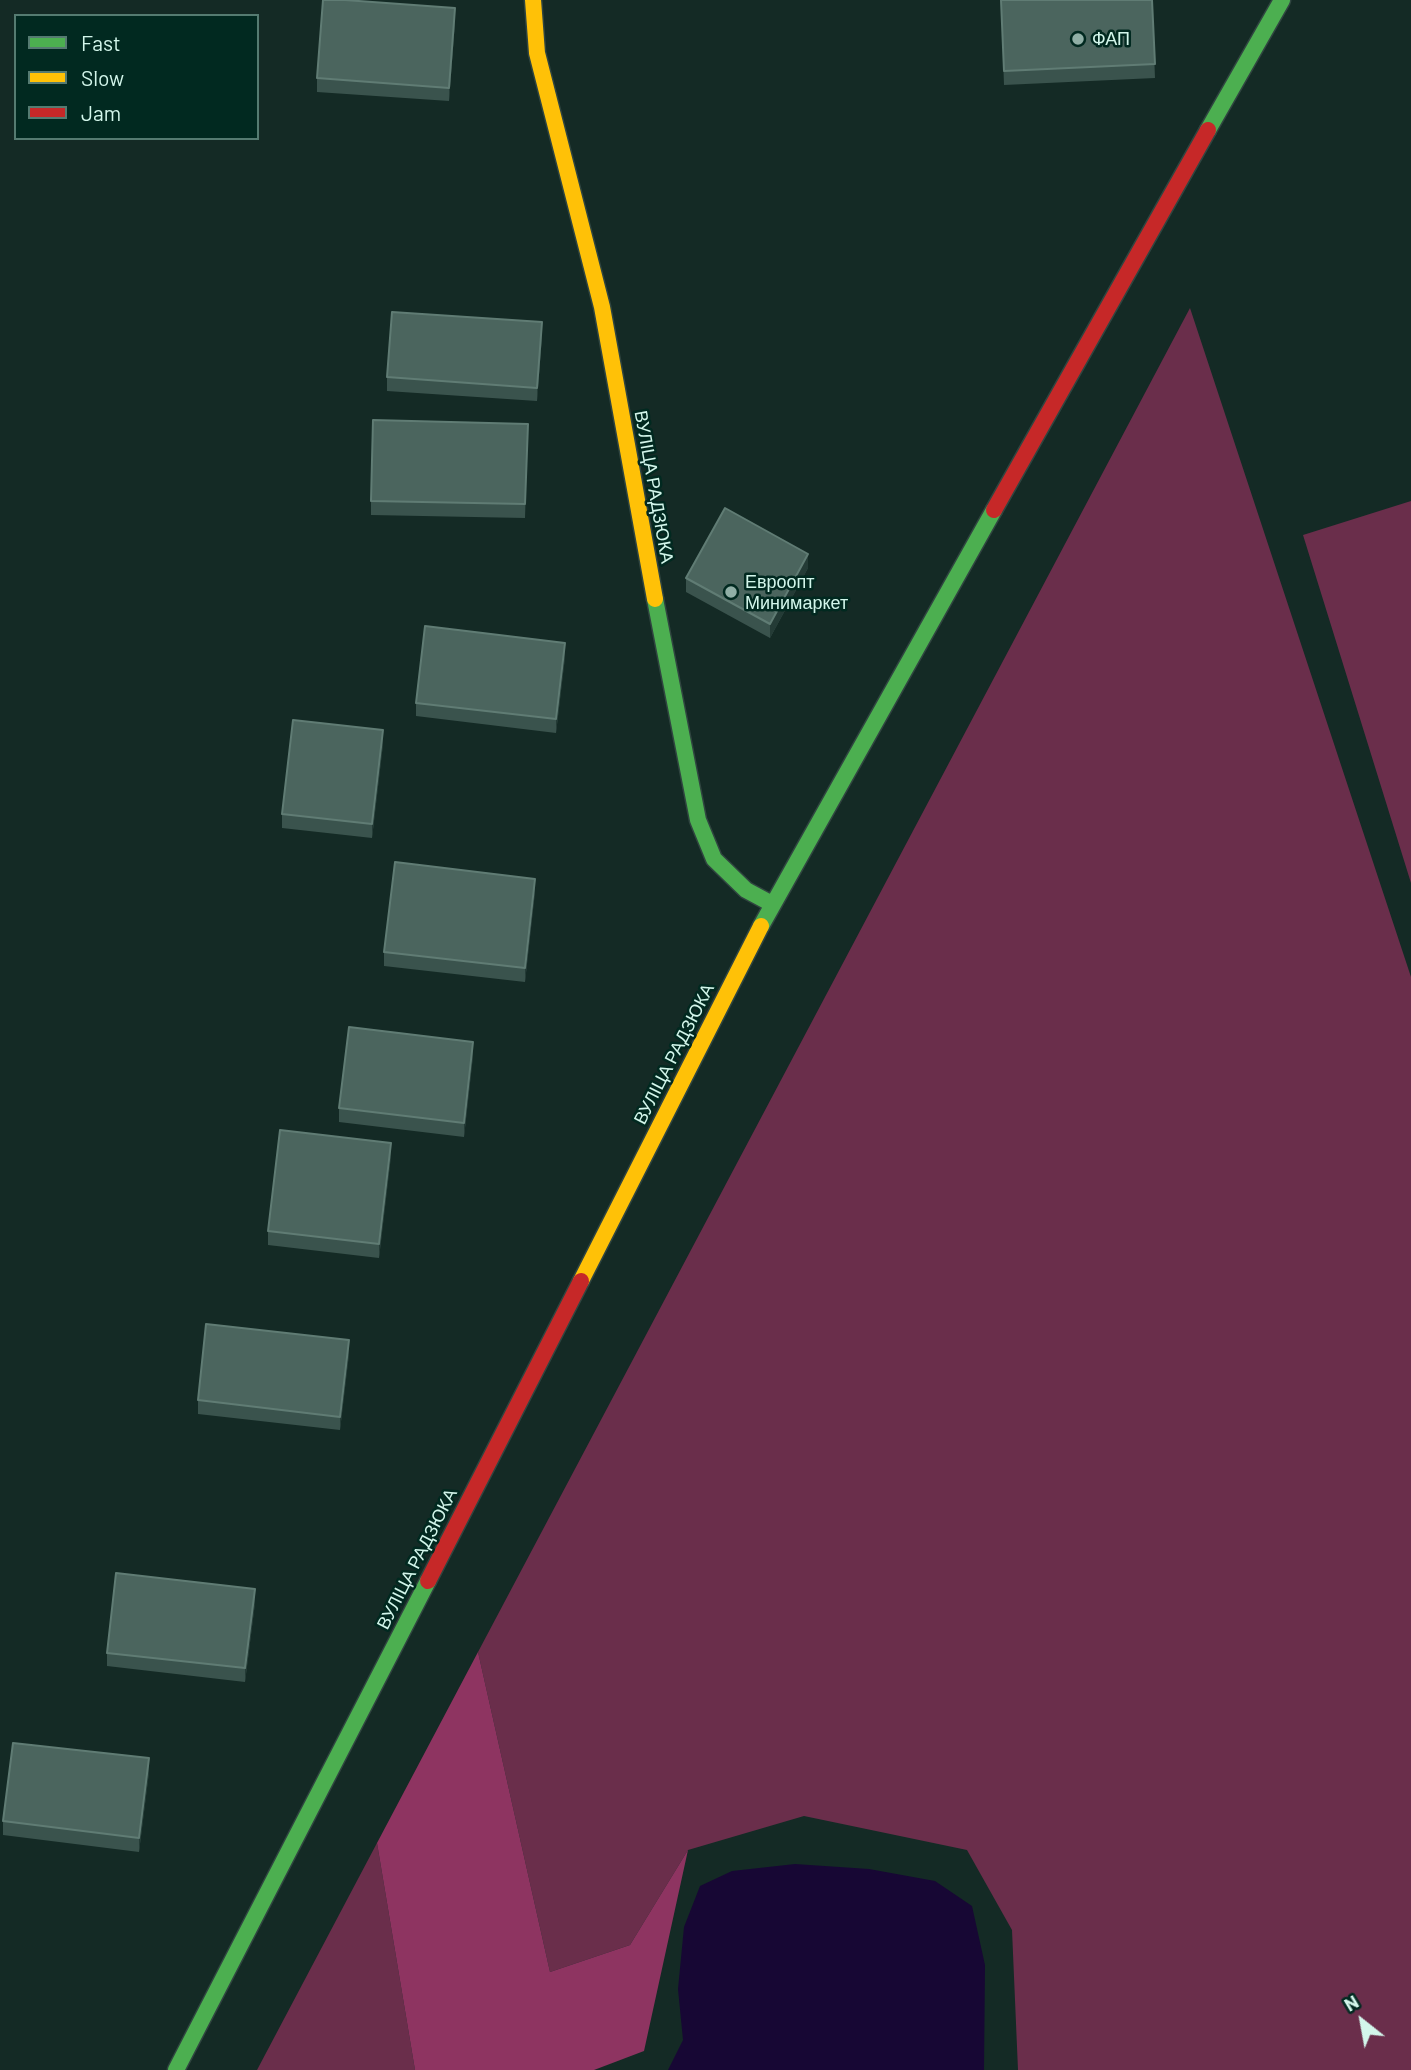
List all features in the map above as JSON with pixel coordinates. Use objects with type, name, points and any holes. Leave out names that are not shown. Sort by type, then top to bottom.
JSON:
[{"type":"main road","name":"ВУЛІЦА РАДЗЮКА","points":[[176,2070],[772,904],[746,890],[714,859],[698,820],[652,586],[602,307],[537,52],[533,0]]},
{"type":"main road","points":[[772,904],[1282,0]]},
{"type":"shaded area","points":[[1190,308],[1411,977],[1411,2070],[1018,2070],[1012,1930],[967,1850],[804,1816],[688,1850],[630,1945],[550,1972],[478,1652]]},
{"type":"shaded area","points":[[1411,501],[1411,883],[1303,535]]},
{"type":"shaded area","points":[[478,1652],[550,1972],[630,1945],[688,1850],[644,2051],[594,2070],[415,2070],[377,1843]]},
{"type":"shaded area","points":[[377,1843],[415,2070],[257,2070]]},
{"type":"shaded area","points":[[795,1864],[869,1869],[935,1881],[972,1906],[985,1965],[984,2070],[668,2070],[683,2040],[678,1989],[684,1927],[700,1886],[732,1871]]},
{"type":"building","points":[[323,0],[455,8],[449,88],[317,78]]},
{"type":"building","name":"ФАП","points":[[1001,0],[1152,0],[1155,64],[1004,71]]},
{"type":"building","points":[[392,312],[542,322],[537,388],[387,377]]},
{"type":"building","points":[[373,420],[528,424],[525,504],[371,501]]},
{"type":"building","points":[[725,508],[808,554],[770,624],[686,578]]},
{"type":"building","points":[[425,626],[565,643],[556,719],[416,703]]},
{"type":"building","points":[[293,720],[383,730],[372,824],[282,814]]},
{"type":"building","points":[[395,862],[535,879],[525,968],[384,952]]},
{"type":"building","points":[[349,1027],[473,1042],[464,1123],[339,1108]]},
{"type":"building","points":[[280,1130],[391,1143],[379,1244],[268,1231]]},
{"type":"building","points":[[206,1324],[349,1340],[340,1417],[198,1400]]},
{"type":"building","points":[[116,1573],[255,1589],[245,1668],[107,1653]]},
{"type":"building","points":[[13,1743],[149,1758],[139,1838],[3,1821]]},
{"type":"traffic: fast","points":[[1208,130],[1282,0]]},
{"type":"traffic: fast","points":[[761,926],[994,510]]},
{"type":"traffic: fast","points":[[655,599],[698,820],[714,859],[746,890],[772,904]]},
{"type":"traffic: fast","points":[[176,2070],[428,1581]]},
{"type":"traffic: slow","points":[[533,0],[537,53],[602,307],[655,599]]},
{"type":"traffic: slow","points":[[581,1281],[761,926]]},
{"type":"traffic: jam","points":[[994,510],[1208,130]]},
{"type":"traffic: jam","points":[[428,1581],[581,1281]]},
{"type":"place","name":"ФАП","points":[[1078,39]]},
{"type":"place","name":"Евроопт Минимаркет","points":[[731,592]]}]
